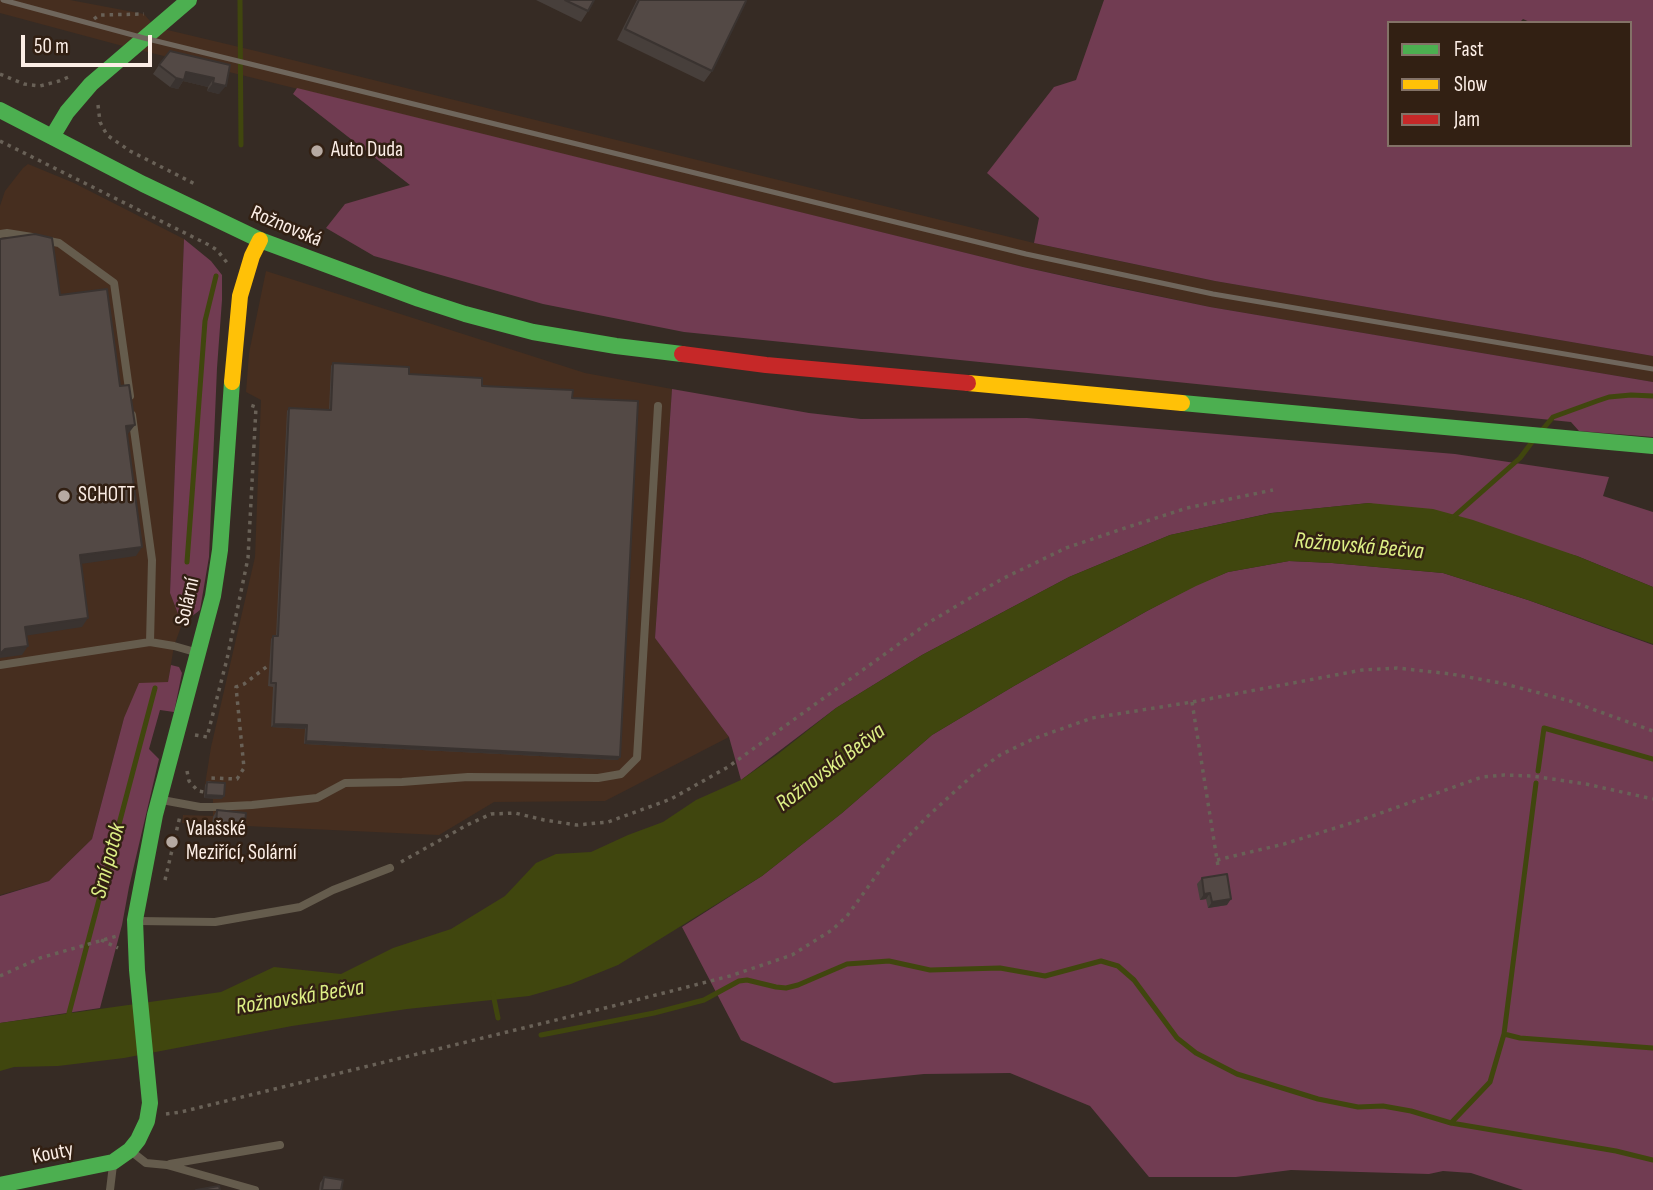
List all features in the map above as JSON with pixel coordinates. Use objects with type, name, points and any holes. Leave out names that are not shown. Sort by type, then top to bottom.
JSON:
[{"type":"main road","points":[[52,137],[67,112],[91,84],[189,0]]},
{"type":"main road","name":"Rožnovská","points":[[0,110],[260,240],[319,264],[465,314],[533,332],[661,353],[766,365],[1653,446]]},
{"type":"main road","name":"Solární","points":[[148,1074],[137,970],[135,920],[159,799],[212,596],[220,550],[240,296],[252,256],[260,240]]},
{"type":"main road","name":"Kouty","points":[[0,1185],[113,1162],[130,1150],[143,1131],[149,1111],[148,1074]]},
{"type":"lane","points":[[0,234],[59,243],[114,283],[152,560],[150,642]]},
{"type":"lane","points":[[159,799],[213,807],[317,798],[345,783],[468,777],[598,778],[621,775],[637,758],[658,405]]},
{"type":"lane","points":[[0,665],[150,642],[198,652]]},
{"type":"lane","points":[[135,920],[215,922],[300,907],[333,890],[390,867]]},
{"type":"lane","points":[[167,1165],[280,1145]]},
{"type":"lane","points":[[130,1150],[146,1163],[167,1165],[255,1190]]},
{"type":"lane","points":[[110,1190],[113,1162]]},
{"type":"path","points":[[94,19],[99,15],[144,14]]},
{"type":"path","points":[[0,74],[24,85],[40,86],[72,75]]},
{"type":"path","points":[[97,103],[100,122],[107,135],[130,152],[196,184]]},
{"type":"path","points":[[0,141],[209,245],[223,257],[229,268]]},
{"type":"path","points":[[390,867],[491,814],[515,813],[577,825],[608,822],[671,799],[728,767],[928,623],[1002,579],[1066,548],[1125,528],[1187,508],[1273,490]]},
{"type":"path","points":[[209,785],[210,778],[237,779],[244,768],[236,687],[270,665]]},
{"type":"path","points":[[149,1111],[166,1114],[181,1112],[663,993],[783,959],[803,950],[847,916],[894,851],[974,774],[1000,755],[1034,739],[1092,718],[1362,670],[1397,668],[1513,686],[1570,701],[1653,732]]},
{"type":"path","points":[[1192,702],[1218,866]]},
{"type":"path","points":[[1217,860],[1284,844],[1364,819],[1482,777],[1532,776],[1586,784],[1653,799]]},
{"type":"path","points":[[163,886],[183,804]]},
{"type":"path","points":[[0,976],[40,958],[98,940]]},
{"type":"shaded area","points":[[0,0],[70,0],[144,14],[155,27],[1034,243],[1215,281],[1653,356],[1653,382],[1210,307],[1023,267],[119,45],[0,13]]},
{"type":"shaded area","points":[[1104,0],[1653,0],[1653,356],[1215,281],[1034,243],[1039,218],[987,173],[1054,87],[1076,80]]},
{"type":"shaded area","points":[[297,88],[1109,286],[1210,307],[1653,382],[1653,437],[1579,431],[1571,422],[684,332],[543,304],[374,256],[326,228],[345,204],[410,185],[293,94]]},
{"type":"shaded area","points":[[28,164],[74,183],[184,239],[170,593],[182,624],[174,646],[168,682],[124,718],[92,839],[49,881],[0,895],[0,206],[5,191]]},
{"type":"shaded area","points":[[184,239],[211,261],[222,275],[222,300],[209,557],[200,610],[182,624],[170,593]]},
{"type":"shaded area","points":[[266,271],[585,373],[672,389],[655,638],[729,737],[605,801],[494,802],[439,835],[182,823],[183,815],[213,816],[213,799],[222,799],[223,786],[205,785],[211,747],[255,557],[261,400],[246,392],[249,353]]},
{"type":"shaded area","points":[[672,389],[809,413],[861,419],[1027,418],[1455,454],[1609,477],[1603,496],[1653,512],[1653,587],[1577,556],[1369,503],[1271,513],[1170,535],[1069,577],[922,655],[836,708],[741,780],[729,737],[655,638]]},
{"type":"shaded area","points":[[1289,561],[1443,573],[1653,645],[1653,1190],[1523,1190],[1471,1173],[1443,1171],[1429,1174],[1291,1170],[1236,1177],[1149,1177],[1090,1106],[1010,1073],[924,1074],[834,1083],[741,1040],[682,927],[762,876],[842,813],[932,735],[1196,585],[1228,572]]},
{"type":"shaded area","points":[[171,665],[179,667],[182,673],[174,712],[160,710],[149,749],[159,759],[122,925],[100,1008],[0,1023],[0,896],[49,881],[92,839],[124,718],[139,683],[168,682]]},
{"type":"water","name":"Rožnovská Bečva","points":[[1369,503],[1433,509],[1473,520],[1577,556],[1653,587],[1653,644],[1443,573],[1289,561],[1228,572],[1147,611],[932,735],[842,813],[762,876],[618,965],[571,984],[529,996],[407,1009],[292,1026],[124,1058],[58,1066],[14,1067],[0,1071],[0,1023],[221,992],[274,967],[341,974],[393,948],[451,929],[505,896],[536,863],[556,854],[591,852],[663,822],[696,800],[741,780],[836,708],[922,655],[1069,577],[1170,535],[1272,513]]},
{"type":"building","points":[[565,0],[594,0],[588,11]]},
{"type":"building","points":[[639,0],[746,1],[712,71],[625,29]]},
{"type":"building","points":[[170,51],[230,65],[226,86],[213,83],[214,78],[186,72],[184,80],[176,78],[159,65]]},
{"type":"building","name":"SCHOTT","points":[[35,234],[52,238],[60,295],[107,289],[120,386],[129,385],[135,425],[126,426],[142,547],[80,555],[88,618],[25,627],[28,646],[5,649],[0,654],[0,239]]},
{"type":"building","points":[[333,363],[409,367],[409,374],[482,378],[482,386],[573,390],[572,398],[638,401],[620,757],[306,741],[307,725],[274,724],[276,683],[271,683],[273,636],[278,636],[289,408],[331,410]]},
{"type":"building","points":[[207,782],[225,783],[224,796],[206,795]]},
{"type":"building","points":[[217,810],[246,813],[244,829],[216,826]]},
{"type":"building","points":[[1227,874],[1231,899],[1212,902],[1210,893],[1204,894],[1202,878]]},
{"type":"building","points":[[324,1177],[343,1180],[341,1190],[322,1190]]},
{"type":"building","points":[[219,1186],[220,1190],[196,1190]]},
{"type":"waterway","name":"Srní potok","points":[[240,0],[241,145]]},
{"type":"waterway","name":"Srní potok","points":[[187,562],[205,321],[216,276]]},
{"type":"waterway","points":[[1543,429],[1553,417],[1609,397],[1653,396]]},
{"type":"waterway","points":[[1450,520],[1520,458],[1532,442]]},
{"type":"waterway","name":"Srní potok","points":[[68,1017],[155,688]]},
{"type":"waterway","points":[[1538,771],[1544,728],[1653,759]]},
{"type":"waterway","points":[[1451,1123],[1490,1082],[1504,1034],[1536,783]]},
{"type":"waterway","points":[[541,1035],[654,1013],[704,1000],[739,981],[747,980],[786,988],[847,964],[889,961],[930,970],[1000,968],[1045,976],[1101,961],[1118,966],[1134,980],[1177,1038],[1196,1053],[1237,1074],[1318,1099],[1358,1107],[1383,1106],[1411,1111],[1451,1123],[1616,1151],[1653,1160]]},
{"type":"waterway","points":[[493,994],[498,1018]]},
{"type":"waterway","points":[[1504,1034],[1520,1038],[1653,1048]]},
{"type":"railway","points":[[3,0],[144,38],[1026,254],[1213,294],[1653,369]]},
{"type":"traffic: fast","points":[[52,137],[67,112],[91,84],[189,0]]},
{"type":"traffic: fast","points":[[0,110],[143,184],[260,240],[419,299],[533,332],[682,354]]},
{"type":"traffic: fast","points":[[0,1185],[113,1162],[130,1150],[147,1121],[150,1103],[135,920],[155,815],[213,596],[220,550],[232,382]]},
{"type":"traffic: fast","points":[[1182,403],[1653,446]]},
{"type":"traffic: slow","points":[[232,382],[240,296],[252,256],[260,240]]},
{"type":"traffic: slow","points":[[968,383],[1182,403]]},
{"type":"traffic: jam","points":[[682,354],[766,365],[968,383]]},
{"type":"place","name":"Auto Duda","points":[[317,151]]},
{"type":"place","name":"SCHOTT","points":[[64,496]]},
{"type":"place","name":"Valašské Meziřící, Solární","points":[[172,842]]}]
